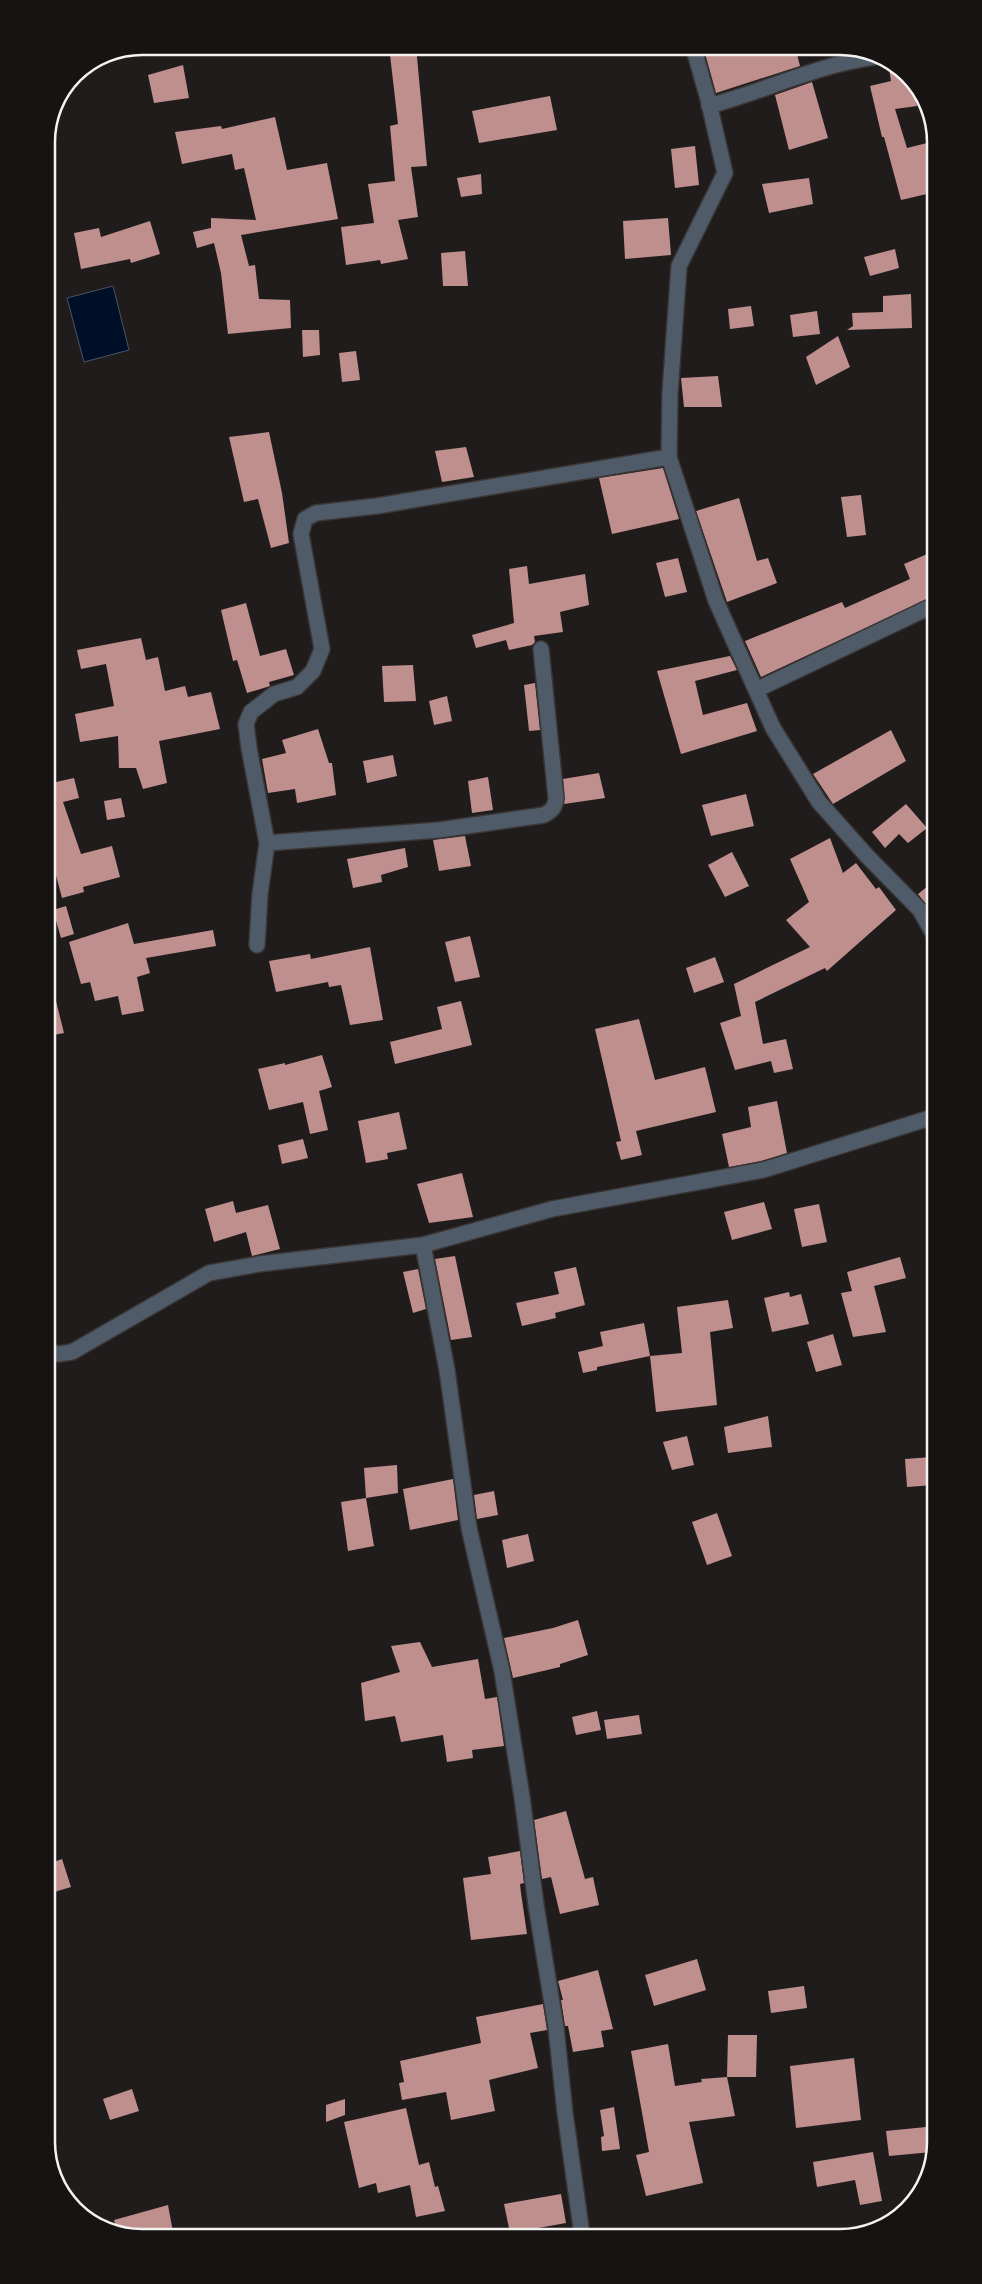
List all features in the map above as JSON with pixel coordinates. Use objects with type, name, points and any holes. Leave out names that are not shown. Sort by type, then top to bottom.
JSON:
[{"type":"street","points":[[695,55],[724,173],[679,266],[670,393],[669,457],[716,601],[773,728],[820,802],[867,856],[920,910],[927,922]]},
{"type":"street","points":[[709,106],[744,97],[824,68],[865,59]]},
{"type":"street","points":[[257,945],[260,894],[267,843],[246,724],[252,712],[274,694],[297,687],[313,671],[322,649],[301,534],[305,519],[316,513],[396,503],[669,457]]},
{"type":"street","points":[[756,690],[927,608]]},
{"type":"street","points":[[267,843],[439,830],[544,815],[550,812],[554,808],[556,798],[541,649]]},
{"type":"street","points":[[55,1353],[72,1352],[209,1273],[259,1264],[423,1245],[552,1209],[763,1170],[927,1119]]},
{"type":"street","points":[[423,1245],[447,1370],[469,1528],[502,1671],[516,1758],[556,2028],[565,2113],[581,2229]]},
{"type":"water","points":[[113,286],[129,350],[84,362],[67,298]]},
{"type":"building","points":[[390,55],[417,55],[427,166],[411,167],[418,217],[398,220],[408,259],[381,264],[380,260],[346,265],[341,227],[374,223],[368,184],[395,181],[390,126],[398,124]]},
{"type":"building","points":[[705,55],[797,55],[800,66],[716,93]]},
{"type":"building","points":[[183,65],[189,98],[154,103],[148,75]]},
{"type":"building","points":[[889,71],[909,89],[916,101],[917,106],[895,109],[907,148],[927,143],[927,194],[901,200],[884,137],[882,137],[870,86],[891,81]]},
{"type":"building","points":[[812,82],[828,138],[789,150],[775,95]]},
{"type":"building","points":[[550,96],[557,130],[479,143],[472,111]]},
{"type":"building","points":[[275,117],[287,170],[327,163],[338,219],[241,235],[249,266],[255,265],[259,299],[290,300],[291,328],[228,334],[221,273],[214,243],[197,248],[193,232],[211,228],[211,218],[256,220],[244,168],[235,170],[232,154],[182,164],[175,132],[221,126],[222,129]]},
{"type":"building","points":[[695,146],[699,185],[675,188],[671,149]]},
{"type":"building","points":[[481,174],[482,194],[461,197],[457,178]]},
{"type":"building","points":[[809,178],[813,204],[769,213],[762,184]]},
{"type":"building","points":[[668,218],[671,255],[625,259],[623,221]]},
{"type":"building","points":[[150,221],[160,254],[131,263],[130,259],[81,269],[74,233],[99,228],[101,237]]},
{"type":"building","points":[[895,249],[899,268],[870,276],[864,257]]},
{"type":"building","points":[[465,251],[468,286],[443,286],[441,253]]},
{"type":"building","points":[[911,294],[912,328],[847,330],[853,326],[852,313],[883,312],[883,296]]},
{"type":"building","points":[[751,306],[754,326],[730,329],[728,309]]},
{"type":"building","points":[[817,311],[820,334],[793,337],[790,315]]},
{"type":"building","points":[[302,330],[319,330],[320,355],[303,357]]},
{"type":"building","points":[[838,336],[850,367],[816,385],[806,357]]},
{"type":"building","points":[[356,351],[360,380],[342,382],[339,353]]},
{"type":"building","points":[[718,376],[722,407],[684,407],[681,378]]},
{"type":"building","points":[[269,432],[282,493],[289,543],[271,548],[258,499],[244,502],[229,437]]},
{"type":"building","points":[[466,447],[474,477],[442,482],[435,451]]},
{"type":"building","points":[[663,468],[679,519],[612,534],[599,478]]},
{"type":"building","points":[[861,495],[866,535],[847,537],[841,497]]},
{"type":"building","points":[[739,498],[757,561],[768,558],[777,583],[727,602],[696,511]]},
{"type":"building","points":[[927,554],[927,599],[761,677],[745,641],[842,602],[845,608],[910,579],[904,564]]},
{"type":"building","points":[[678,558],[687,592],[665,597],[656,563]]},
{"type":"building","points":[[527,566],[529,584],[585,574],[589,605],[560,612],[563,632],[534,636],[535,642],[532,645],[509,650],[506,640],[476,648],[472,635],[514,623],[509,569]]},
{"type":"building","points":[[246,603],[260,656],[286,649],[294,675],[269,682],[270,686],[247,693],[237,660],[233,661],[221,610]]},
{"type":"building","points":[[141,638],[146,660],[158,657],[165,691],[185,686],[188,697],[211,692],[220,729],[159,741],[167,783],[143,789],[136,768],[119,768],[118,736],[80,742],[75,714],[114,706],[106,664],[81,669],[77,650]]},
{"type":"building","points":[[730,656],[737,670],[695,681],[703,715],[747,703],[757,731],[681,754],[657,671]]},
{"type":"building","points":[[413,665],[416,701],[384,702],[382,666]]},
{"type":"building","points":[[535,683],[540,730],[529,731],[524,685]]},
{"type":"building","points":[[447,696],[452,721],[434,725],[429,701]]},
{"type":"building","points":[[318,729],[329,763],[332,763],[336,795],[297,803],[295,789],[268,793],[262,759],[286,753],[282,740]]},
{"type":"building","points":[[891,730],[906,761],[833,804],[813,774]]},
{"type":"building","points":[[393,755],[397,776],[367,783],[363,761]]},
{"type":"building","points":[[599,773],[605,798],[564,804],[563,779]]},
{"type":"building","points":[[488,777],[493,810],[472,813],[468,781]]},
{"type":"building","points":[[74,778],[79,798],[63,802],[81,854],[112,846],[120,877],[83,887],[84,892],[62,898],[55,872],[55,780],[56,782]]},
{"type":"building","points":[[746,794],[754,826],[711,836],[702,805]]},
{"type":"building","points":[[121,798],[125,817],[107,820],[104,801]]},
{"type":"building","points":[[906,804],[927,828],[908,843],[899,834],[885,848],[872,832]]},
{"type":"building","points":[[465,836],[471,866],[439,871],[433,840]]},
{"type":"building","points":[[830,838],[843,873],[856,863],[876,889],[879,887],[896,910],[827,971],[825,968],[755,1002],[763,1044],[786,1039],[793,1069],[774,1073],[771,1061],[735,1070],[720,1023],[741,1016],[734,984],[810,947],[786,920],[809,902],[790,859]]},
{"type":"building","points":[[405,848],[408,867],[381,875],[382,882],[353,888],[347,859]]},
{"type":"building","points":[[732,852],[749,886],[725,897],[708,865]]},
{"type":"building","points":[[927,887],[927,905],[918,894]]},
{"type":"building","points":[[66,906],[74,934],[61,938],[55,917],[55,909]]},
{"type":"building","points":[[128,923],[134,944],[213,930],[216,946],[146,958],[150,973],[137,977],[144,1011],[122,1015],[118,996],[95,1001],[90,982],[81,984],[69,942]]},
{"type":"building","points":[[470,936],[480,977],[455,982],[445,942]]},
{"type":"building","points":[[370,947],[383,1020],[350,1025],[341,985],[329,987],[328,982],[276,992],[269,961],[310,954],[311,959]]},
{"type":"building","points":[[715,957],[724,982],[694,993],[686,968]]},
{"type":"building","points":[[55,997],[64,1033],[55,1035]]},
{"type":"building","points":[[461,1001],[472,1045],[395,1064],[390,1042],[442,1029],[437,1007]]},
{"type":"building","points":[[639,1019],[655,1080],[705,1067],[716,1112],[636,1131],[642,1155],[621,1160],[616,1142],[621,1141],[595,1029]]},
{"type":"building","points":[[322,1055],[332,1087],[319,1091],[328,1130],[310,1134],[303,1102],[269,1110],[258,1069],[285,1063],[285,1065]]},
{"type":"building","points":[[777,1101],[787,1153],[761,1161],[729,1167],[722,1134],[751,1127],[748,1107]]},
{"type":"building","points":[[399,1112],[407,1149],[387,1153],[388,1159],[366,1163],[358,1121]]},
{"type":"building","points":[[303,1139],[308,1158],[282,1164],[278,1145]]},
{"type":"building","points":[[462,1173],[473,1217],[429,1223],[417,1184]]},
{"type":"building","points":[[233,1201],[236,1213],[268,1205],[280,1249],[252,1256],[246,1232],[214,1242],[205,1209]]},
{"type":"building","points":[[764,1202],[772,1229],[732,1240],[724,1212]]},
{"type":"building","points":[[819,1204],[827,1242],[802,1247],[794,1209]]},
{"type":"building","points":[[455,1256],[472,1337],[451,1340],[435,1259]]},
{"type":"building","points":[[900,1257],[906,1278],[874,1286],[886,1332],[853,1337],[841,1293],[852,1291],[847,1272]]},
{"type":"building","points":[[576,1267],[585,1305],[555,1313],[556,1318],[522,1326],[516,1303],[559,1294],[554,1272]]},
{"type":"building","points":[[418,1269],[426,1309],[413,1313],[403,1272]]},
{"type":"building","points":[[789,1292],[790,1297],[801,1294],[809,1324],[772,1332],[764,1298]]},
{"type":"building","points":[[728,1300],[733,1328],[710,1332],[717,1405],[656,1412],[650,1356],[682,1353],[677,1307]]},
{"type":"building","points":[[644,1323],[650,1356],[597,1367],[597,1370],[583,1373],[578,1352],[603,1346],[600,1332]]},
{"type":"building","points":[[833,1334],[842,1365],[816,1372],[807,1342]]},
{"type":"building","points":[[768,1416],[772,1447],[728,1453],[724,1427]]},
{"type":"building","points":[[687,1436],[694,1465],[672,1470],[663,1442]]},
{"type":"building","points":[[927,1457],[927,1486],[907,1487],[905,1459]]},
{"type":"building","points":[[397,1465],[398,1493],[366,1498],[364,1468]]},
{"type":"building","points":[[453,1479],[458,1520],[410,1530],[403,1489]]},
{"type":"building","points":[[494,1491],[498,1515],[477,1519],[474,1495]]},
{"type":"building","points":[[366,1498],[374,1546],[348,1551],[341,1502]]},
{"type":"building","points":[[717,1513],[732,1556],[707,1565],[692,1522]]},
{"type":"building","points":[[528,1534],[534,1561],[507,1568],[502,1540]]},
{"type":"building","points":[[578,1620],[588,1655],[560,1664],[560,1667],[513,1678],[504,1638],[553,1628]]},
{"type":"building","points":[[420,1642],[432,1667],[478,1659],[485,1699],[497,1697],[504,1746],[472,1750],[473,1758],[447,1762],[443,1735],[401,1742],[395,1716],[365,1721],[361,1683],[400,1672],[391,1646]]},
{"type":"building","points":[[597,1711],[601,1730],[576,1735],[572,1717]]},
{"type":"building","points":[[639,1715],[642,1734],[607,1739],[604,1720]]},
{"type":"building","points":[[566,1811],[585,1879],[593,1877],[599,1905],[560,1914],[551,1877],[542,1879],[534,1820]]},
{"type":"building","points":[[520,1851],[524,1883],[520,1884],[527,1934],[471,1940],[463,1878],[491,1874],[488,1857]]},
{"type":"building","points":[[62,1859],[71,1887],[55,1892],[55,1862]]},
{"type":"building","points":[[697,1959],[706,1990],[654,2006],[645,1975]]},
{"type":"building","points":[[598,1970],[613,2029],[601,2031],[604,2047],[573,2052],[568,2026],[565,2026],[561,2000],[563,2000],[558,1981]]},
{"type":"building","points":[[804,1986],[807,2008],[771,2013],[768,1991]]},
{"type":"building","points":[[543,2004],[547,2030],[530,2033],[538,2068],[489,2080],[495,2111],[451,2120],[446,2092],[402,2100],[399,2083],[404,2082],[400,2061],[481,2043],[476,2017]]},
{"type":"building","points":[[728,2035],[757,2035],[756,2077],[727,2077]]},
{"type":"building","points":[[668,2044],[675,2086],[702,2082],[701,2079],[727,2077],[735,2116],[689,2122],[703,2183],[646,2196],[636,2155],[649,2152],[631,2051]]},
{"type":"building","points":[[854,2058],[861,2120],[796,2128],[790,2066]]},
{"type":"building","points":[[132,2089],[139,2111],[110,2120],[103,2099]]},
{"type":"building","points":[[345,2099],[345,2115],[326,2122],[326,2105]]},
{"type":"building","points":[[614,2107],[620,2149],[602,2151],[601,2137],[604,2136],[600,2110]]},
{"type":"building","points":[[406,2108],[419,2165],[429,2162],[435,2187],[438,2186],[445,2211],[416,2217],[410,2185],[378,2193],[376,2183],[359,2188],[344,2122]]},
{"type":"building","points":[[927,2127],[926,2153],[889,2156],[886,2131]]},
{"type":"building","points":[[873,2152],[882,2201],[860,2205],[855,2180],[817,2187],[813,2162]]},
{"type":"building","points":[[561,2194],[566,2223],[532,2229],[509,2229],[504,2204]]},
{"type":"building","points":[[168,2205],[172,2229],[136,2229],[115,2224],[114,2220]]}]
